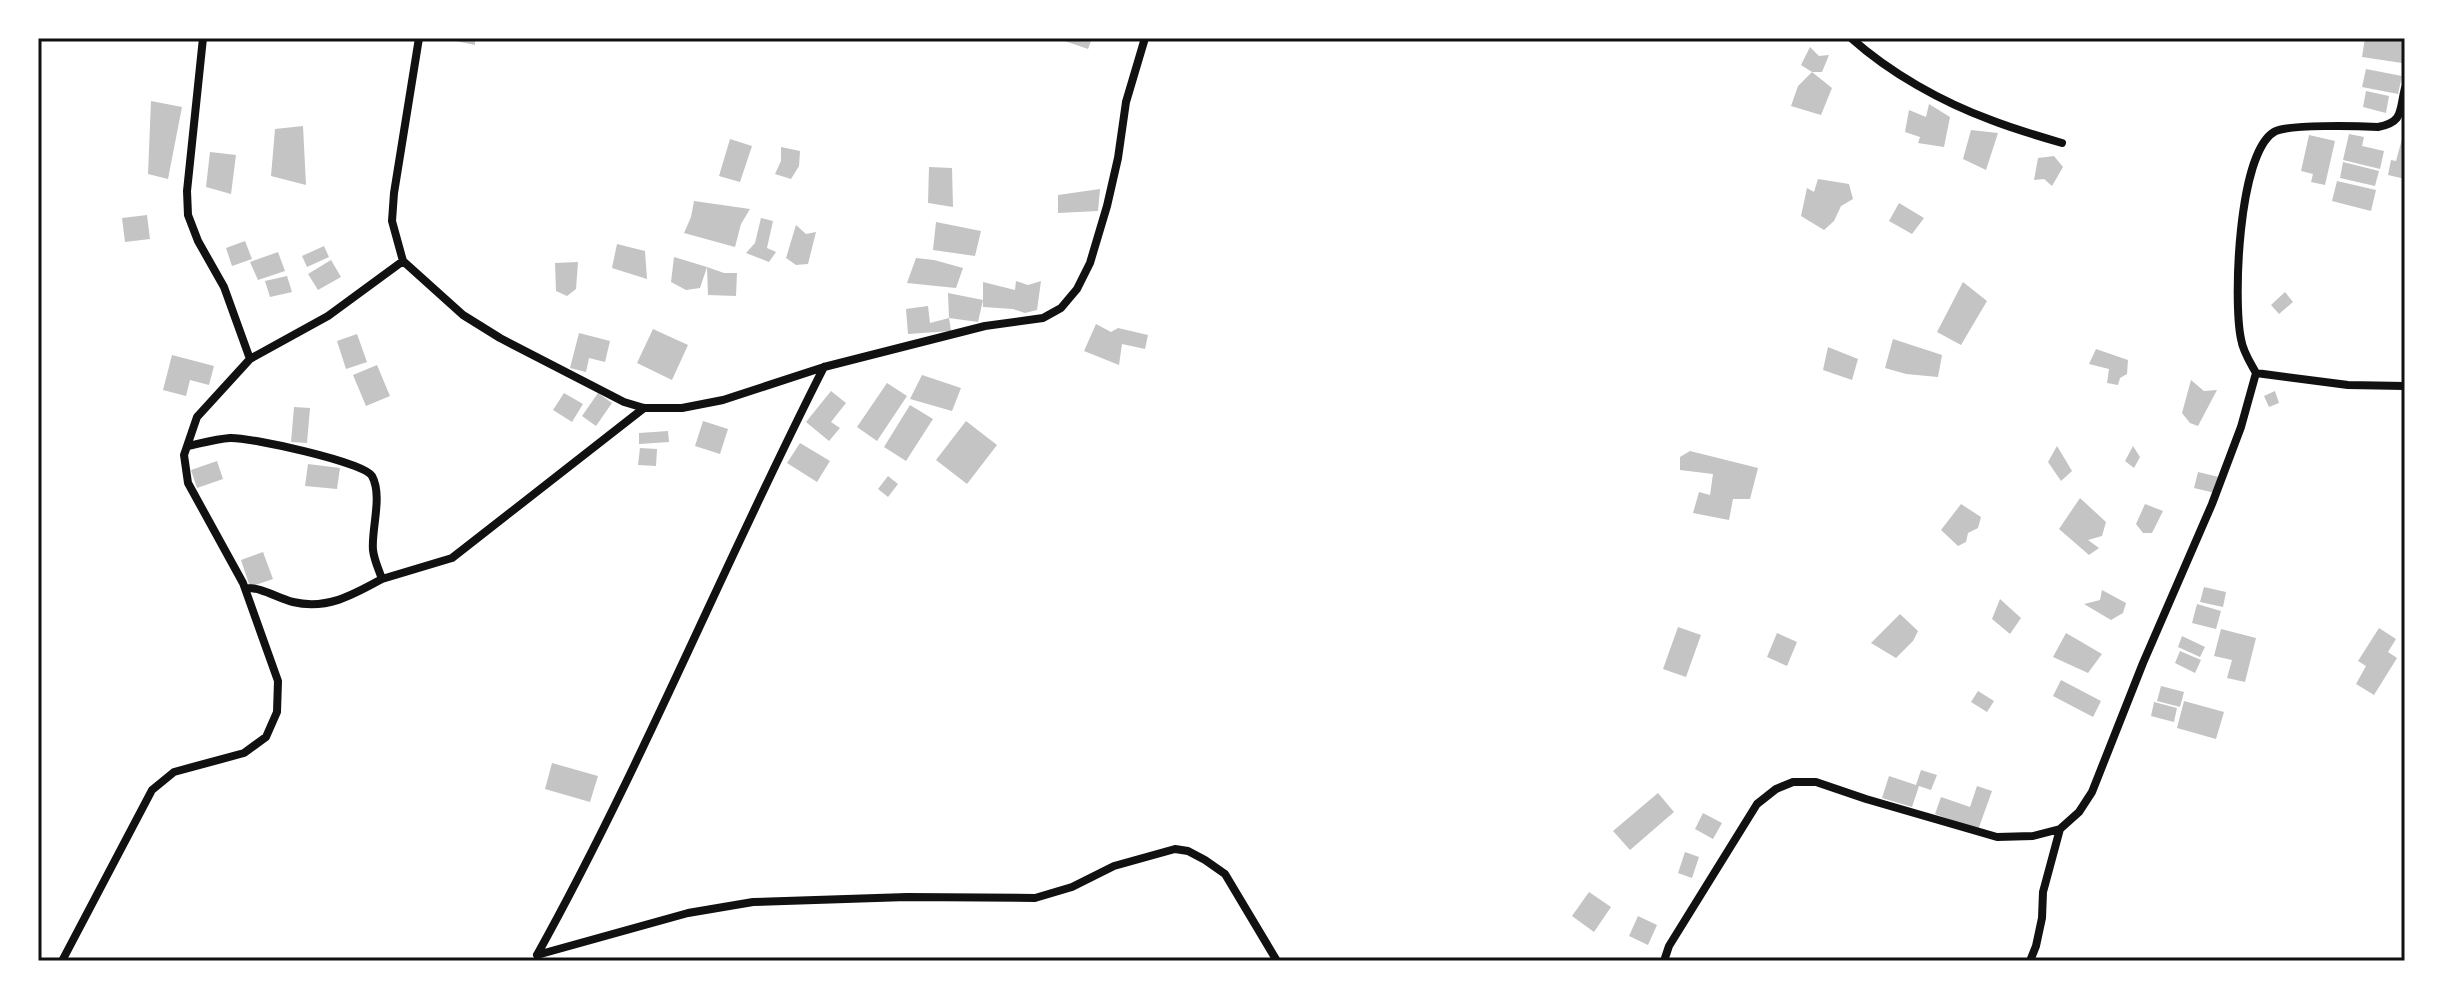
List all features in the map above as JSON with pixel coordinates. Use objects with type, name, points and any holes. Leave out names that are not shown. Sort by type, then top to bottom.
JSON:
[{"type":"street","points":[[203,38],[187,191],[188,215],[198,241],[224,287],[250,359]]},
{"type":"street","points":[[419,38],[394,193],[392,221],[403,261],[463,315],[500,338],[624,402],[644,408],[682,408],[723,400],[824,367],[985,326],[1043,318],[1061,308],[1077,289],[1090,263],[1118,158],[1126,102],[1145,38]]},
{"type":"street","points":[[1851,38],[1894,71],[1946,100],[1990,120],[2062,143]]},
{"type":"street","points":[[1664,961],[1669,946],[1757,804],[1776,789],[1793,782],[1816,782],[1997,837],[2033,836],[2060,829],[2079,812],[2092,792],[2143,663],[2212,504],[2241,427],[2256,373],[2241,340],[2237,295],[2238,239],[2257,154],[2274,132],[2392,124],[2398,117],[2405,88]]},
{"type":"street","points":[[62,961],[152,790],[174,772],[244,753],[266,737],[277,712],[278,681],[245,588],[188,483],[184,455],[197,417],[250,359],[328,316],[403,261]]},
{"type":"street","points":[[824,367],[585,868],[537,955],[688,913],[753,902],[907,897],[1035,898],[1072,887],[1114,866],[1175,849],[1188,851],[1225,874],[1277,961]]},
{"type":"street","points":[[2256,373],[2348,385],[2405,386]]},
{"type":"street","points":[[245,588],[261,590],[293,602],[320,605],[343,600],[382,579],[452,558],[644,408]]},
{"type":"street","points":[[188,446],[231,438],[250,440],[324,456],[365,469],[372,476],[375,486],[373,550],[382,579]]},
{"type":"street","points":[[2030,961],[2042,918],[2043,892],[2060,829]]},
{"type":"building","points":[[475,38],[475,45],[446,39]]},
{"type":"building","points":[[1056,38],[1092,38],[1088,49]]},
{"type":"building","points":[[2365,38],[2405,40],[2402,63],[2362,57]]},
{"type":"building","points":[[1810,47],[1819,56],[1829,55],[1822,72],[1812,72],[1801,65]]},
{"type":"building","points":[[2366,69],[2402,76],[2398,94],[2362,87]]},
{"type":"building","points":[[1812,72],[1832,88],[1821,115],[1791,106],[1798,86]]},
{"type":"building","points":[[2366,91],[2389,96],[2386,113],[2363,107]]},
{"type":"building","points":[[151,101],[182,107],[168,179],[148,174]]},
{"type":"building","points":[[1929,104],[1950,117],[1944,147],[1918,143],[1920,137],[1905,132],[1909,110],[1926,117]]},
{"type":"building","points":[[303,126],[306,185],[271,176],[275,129]]},
{"type":"building","points":[[1971,130],[1998,133],[1986,170],[1963,159]]},
{"type":"building","points":[[2349,134],[2364,137],[2362,146],[2384,151],[2380,169],[2343,160]]},
{"type":"building","points":[[2309,135],[2335,141],[2325,185],[2311,182],[2313,174],[2301,171]]},
{"type":"building","points":[[730,139],[752,146],[740,182],[719,176]]},
{"type":"building","points":[[2402,139],[2405,140],[2405,179],[2388,175],[2391,160],[2396,161]]},
{"type":"building","points":[[781,147],[800,151],[799,166],[791,179],[775,174],[781,161]]},
{"type":"building","points":[[210,152],[236,155],[231,194],[206,187]]},
{"type":"building","points":[[2054,156],[2063,167],[2052,186],[2044,179],[2034,180],[2038,158]]},
{"type":"building","points":[[2343,162],[2379,171],[2375,186],[2340,178]]},
{"type":"building","points":[[929,167],[952,168],[953,207],[928,203]]},
{"type":"building","points":[[1818,179],[1849,184],[1853,199],[1841,206],[1834,221],[1824,230],[1801,216],[1807,188],[1814,192]]},
{"type":"building","points":[[2337,181],[2376,190],[2371,211],[2332,201]]},
{"type":"building","points":[[1100,189],[1098,211],[1058,213],[1058,195]]},
{"type":"building","points":[[694,201],[750,209],[741,224],[735,247],[684,233]]},
{"type":"building","points":[[1899,203],[1924,218],[1912,234],[1889,221]]},
{"type":"building","points":[[147,215],[150,239],[125,242],[122,218]]},
{"type":"building","points":[[761,218],[773,221],[767,248],[776,252],[769,262],[746,253],[755,243]]},
{"type":"building","points":[[936,222],[981,231],[975,256],[933,250]]},
{"type":"building","points":[[796,225],[806,234],[816,232],[808,264],[796,265],[786,258]]},
{"type":"building","points":[[245,241],[252,259],[232,266],[226,248]]},
{"type":"building","points":[[617,244],[645,251],[647,279],[612,268]]},
{"type":"building","points":[[324,246],[329,257],[307,267],[302,256]]},
{"type":"building","points":[[278,252],[285,271],[258,280],[250,262]]},
{"type":"building","points":[[674,257],[707,267],[700,288],[686,290],[671,282]]},
{"type":"building","points":[[916,258],[963,268],[956,288],[907,283]]},
{"type":"building","points":[[331,260],[341,277],[318,290],[308,274]]},
{"type":"building","points":[[578,262],[576,289],[567,296],[556,291],[555,263]]},
{"type":"building","points":[[707,267],[724,273],[737,273],[736,296],[708,295]]},
{"type":"building","points":[[287,276],[292,292],[270,297],[265,281]]},
{"type":"building","points":[[1016,281],[1028,285],[1041,281],[1037,310],[1025,313],[983,307],[983,282],[1015,290]]},
{"type":"building","points":[[1963,282],[1987,301],[1961,345],[1937,332]]},
{"type":"building","points":[[2285,292],[2293,302],[2279,314],[2271,305]]},
{"type":"building","points":[[948,293],[983,300],[978,322],[949,318]]},
{"type":"building","points":[[928,306],[930,323],[949,318],[951,331],[908,334],[906,309]]},
{"type":"building","points":[[1096,324],[1111,332],[1118,328],[1148,335],[1145,349],[1122,344],[1119,365],[1084,351]]},
{"type":"building","points":[[653,329],[688,345],[672,380],[637,363]]},
{"type":"building","points":[[579,333],[610,341],[605,362],[589,358],[586,372],[570,368]]},
{"type":"building","points":[[357,334],[367,362],[346,369],[337,341]]},
{"type":"building","points":[[1893,339],[1942,355],[1938,377],[1885,368]]},
{"type":"building","points":[[1828,347],[1858,359],[1852,380],[1823,370]]},
{"type":"building","points":[[2096,349],[2128,360],[2127,374],[2120,378],[2118,385],[2107,383],[2109,369],[2089,364]]},
{"type":"building","points":[[172,355],[214,366],[209,385],[190,380],[186,396],[163,390]]},
{"type":"building","points":[[377,365],[390,396],[366,406],[353,375]]},
{"type":"building","points":[[922,375],[961,388],[952,411],[910,399]]},
{"type":"building","points":[[2191,380],[2204,391],[2217,390],[2198,426],[2190,423],[2182,413]]},
{"type":"building","points":[[887,383],[907,396],[877,441],[857,427]]},
{"type":"building","points":[[831,391],[846,403],[831,422],[840,428],[829,441],[806,422]]},
{"type":"building","points":[[2275,391],[2279,403],[2269,407],[2264,396]]},
{"type":"building","points":[[564,393],[583,404],[572,422],[553,410]]},
{"type":"building","points":[[598,393],[612,403],[596,426],[582,416]]},
{"type":"building","points":[[910,405],[933,419],[906,461],[884,447]]},
{"type":"building","points":[[294,407],[310,408],[307,443],[291,442]]},
{"type":"building","points":[[703,421],[728,429],[720,454],[695,446]]},
{"type":"building","points":[[966,421],[997,445],[967,484],[936,460]]},
{"type":"building","points":[[668,431],[669,442],[639,444],[639,433]]},
{"type":"building","points":[[800,443],[830,461],[817,482],[787,463]]},
{"type":"building","points":[[2057,446],[2072,471],[2061,481],[2048,462]]},
{"type":"building","points":[[2133,446],[2140,457],[2134,468],[2125,461]]},
{"type":"building","points":[[640,448],[657,449],[656,466],[638,465]]},
{"type":"building","points":[[1690,451],[1758,468],[1750,499],[1733,499],[1729,520],[1693,513],[1699,492],[1710,495],[1713,474],[1680,470],[1680,457]]},
{"type":"building","points":[[217,461],[223,479],[197,488],[191,470]]},
{"type":"building","points":[[308,464],[340,468],[337,489],[305,486]]},
{"type":"building","points":[[2198,472],[2219,477],[2215,493],[2194,488]]},
{"type":"building","points":[[888,476],[898,484],[888,497],[878,489]]},
{"type":"building","points":[[2080,498],[2106,522],[2102,536],[2088,540],[2099,548],[2089,555],[2059,529]]},
{"type":"building","points":[[1961,504],[1981,517],[1978,528],[1968,533],[1966,542],[1958,546],[1941,530]]},
{"type":"building","points":[[2145,504],[2163,511],[2152,533],[2143,533],[2136,524]]},
{"type":"building","points":[[263,552],[273,579],[250,587],[241,560]]},
{"type":"building","points":[[2204,587],[2226,592],[2223,607],[2200,602]]},
{"type":"building","points":[[2102,590],[2126,603],[2123,613],[2111,620],[2084,604],[2100,600]]},
{"type":"building","points":[[2000,599],[2021,618],[2010,634],[1992,619]]},
{"type":"building","points":[[2197,604],[2221,611],[2216,629],[2192,623]]},
{"type":"building","points":[[1900,614],[1918,631],[1913,641],[1896,658],[1871,643]]},
{"type":"building","points":[[1678,627],[1701,635],[1686,677],[1663,669]]},
{"type":"building","points":[[2379,628],[2396,639],[2388,652],[2397,658],[2374,695],[2356,684],[2366,666],[2358,661]]},
{"type":"building","points":[[2221,629],[2256,638],[2245,682],[2227,678],[2232,660],[2214,656]]},
{"type":"building","points":[[1777,633],[1797,642],[1787,666],[1767,657]]},
{"type":"building","points":[[2066,633],[2102,654],[2088,673],[2053,657]]},
{"type":"building","points":[[2182,636],[2205,647],[2200,657],[2178,647]]},
{"type":"building","points":[[2180,651],[2201,660],[2195,673],[2175,663]]},
{"type":"building","points":[[2061,680],[2101,701],[2093,717],[2053,696]]},
{"type":"building","points":[[2161,686],[2184,692],[2180,707],[2157,701]]},
{"type":"building","points":[[1978,691],[1994,701],[1987,712],[1971,702]]},
{"type":"building","points":[[2184,701],[2224,712],[2216,739],[2177,728]]},
{"type":"building","points":[[2154,702],[2177,708],[2174,722],[2151,716]]},
{"type":"building","points":[[552,763],[598,776],[590,802],[545,789]]},
{"type":"building","points":[[1921,770],[1937,775],[1931,790],[1919,786],[1912,807],[1882,798],[1889,776],[1916,785]]},
{"type":"building","points":[[1977,786],[1992,791],[1978,830],[1935,814],[1941,797],[1970,807]]},
{"type":"building","points":[[1658,793],[1674,812],[1630,850],[1613,831]]},
{"type":"building","points":[[1703,813],[1722,823],[1713,839],[1695,829]]},
{"type":"building","points":[[1685,852],[1699,857],[1692,878],[1678,873]]},
{"type":"building","points":[[1589,892],[1611,907],[1594,932],[1572,916]]},
{"type":"building","points":[[1638,916],[1657,925],[1648,945],[1629,936]]}]
